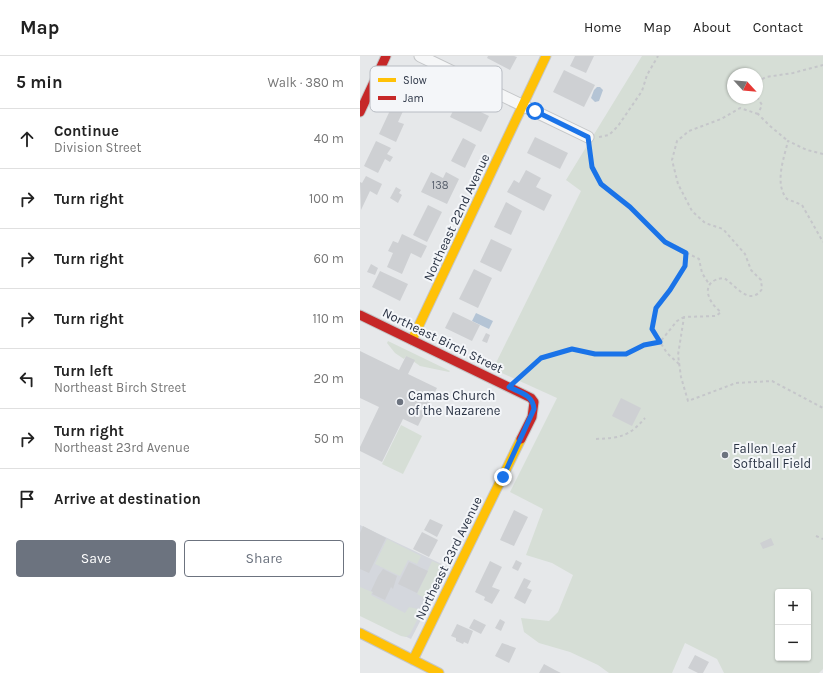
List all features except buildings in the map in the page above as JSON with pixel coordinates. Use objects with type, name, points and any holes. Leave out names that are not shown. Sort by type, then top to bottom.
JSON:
[{"type":"street","points":[[381,66],[386,56]]},
{"type":"street","points":[[420,56],[441,66]]},
{"type":"street","name":"Northeast 22nd Avenue","points":[[412,340],[546,56]]},
{"type":"street","points":[[360,112],[370,90]]},
{"type":"street","points":[[502,95],[588,137]]},
{"type":"street","name":"Northeast Birch Street","points":[[360,315],[509,387],[531,398],[534,402]]},
{"type":"street","name":"Northeast 23rd Avenue","points":[[413,660],[532,417],[534,402]]},
{"type":"street","points":[[360,633],[439,673]]},
{"type":"path","points":[[509,387],[541,358],[572,349],[595,354],[626,354],[644,345],[660,342],[677,322],[684,317],[716,316],[721,312],[711,303],[708,295],[709,284],[702,273],[698,259],[665,242],[630,207],[601,184],[592,167],[588,137],[609,135],[618,126],[642,91],[647,75],[658,56]]},
{"type":"path","points":[[763,79],[771,76],[793,73],[823,65]]},
{"type":"path","points":[[758,114],[761,104]]},
{"type":"path","points":[[709,284],[715,279],[724,278],[746,296],[758,295],[762,289],[761,280],[751,270],[745,254],[728,234],[723,229],[705,223],[692,211],[678,184],[672,160],[677,141],[689,131],[721,119],[740,108],[758,114],[788,141],[823,154]]},
{"type":"path","points":[[788,141],[780,188],[787,199],[802,205],[823,242]]},
{"type":"path","points":[[680,365],[667,353],[652,329],[656,308],[670,290],[685,266],[686,253]]},
{"type":"path","points":[[684,317],[678,355],[688,401],[736,383],[772,381],[823,408]]},
{"type":"path","points":[[596,440],[616,438],[628,434],[636,429],[645,418]]},
{"type":"path","points":[[816,536],[823,539]]},
{"type":"shaded area","points":[[642,56],[823,56],[823,669],[819,673],[724,673],[717,659],[685,643],[672,673],[609,673],[598,665],[570,652],[539,643],[524,632],[521,618],[549,621],[558,612],[573,575],[552,563],[526,555],[543,509],[510,492],[557,398],[493,369],[581,191],[566,180]]},
{"type":"shaded area","points":[[388,341],[450,371],[420,366],[406,356],[404,359],[395,353],[387,343]]},
{"type":"shaded area","points":[[401,425],[422,436],[403,474],[382,464]]},
{"type":"shaded area","points":[[360,525],[448,567],[411,639],[360,615]]},
{"type":"shaded area","points":[[387,539],[421,556],[417,564],[408,560],[400,576],[375,564]]},
{"type":"shaded area","points":[[432,561],[444,566],[427,599],[417,594]]},
{"type":"shaded area","points":[[360,587],[372,592],[371,595],[405,613],[409,607],[422,610],[410,634],[406,637],[401,636],[360,616]]},
{"type":"water","points":[[597,87],[600,87],[603,90],[599,101],[595,102],[591,98]]},
{"type":"water","points":[[476,313],[493,321],[489,329],[472,321]]},
{"type":"traffic: slow","points":[[412,340],[546,56]]},
{"type":"traffic: slow","points":[[413,660],[521,439]]},
{"type":"traffic: slow","points":[[360,633],[439,673]]},
{"type":"traffic: jam","points":[[381,66],[386,56]]},
{"type":"traffic: jam","points":[[360,112],[370,90]]},
{"type":"traffic: jam","points":[[360,315],[531,398],[534,402],[532,417],[521,439]]},
{"type":"place","name":"Camas Church of the Nazarene","points":[[400,402]]},
{"type":"place","name":"Fallen Leaf Softball Field","points":[[725,455]]},
{"type":"route","points":[[503,477],[532,417],[534,409],[534,402],[531,398],[509,387],[541,358],[572,349],[595,354],[626,354],[644,345],[660,342],[652,329],[656,308],[670,290],[685,266],[686,253],[665,242],[630,207],[601,184],[592,167],[588,137],[535,111]]}]
